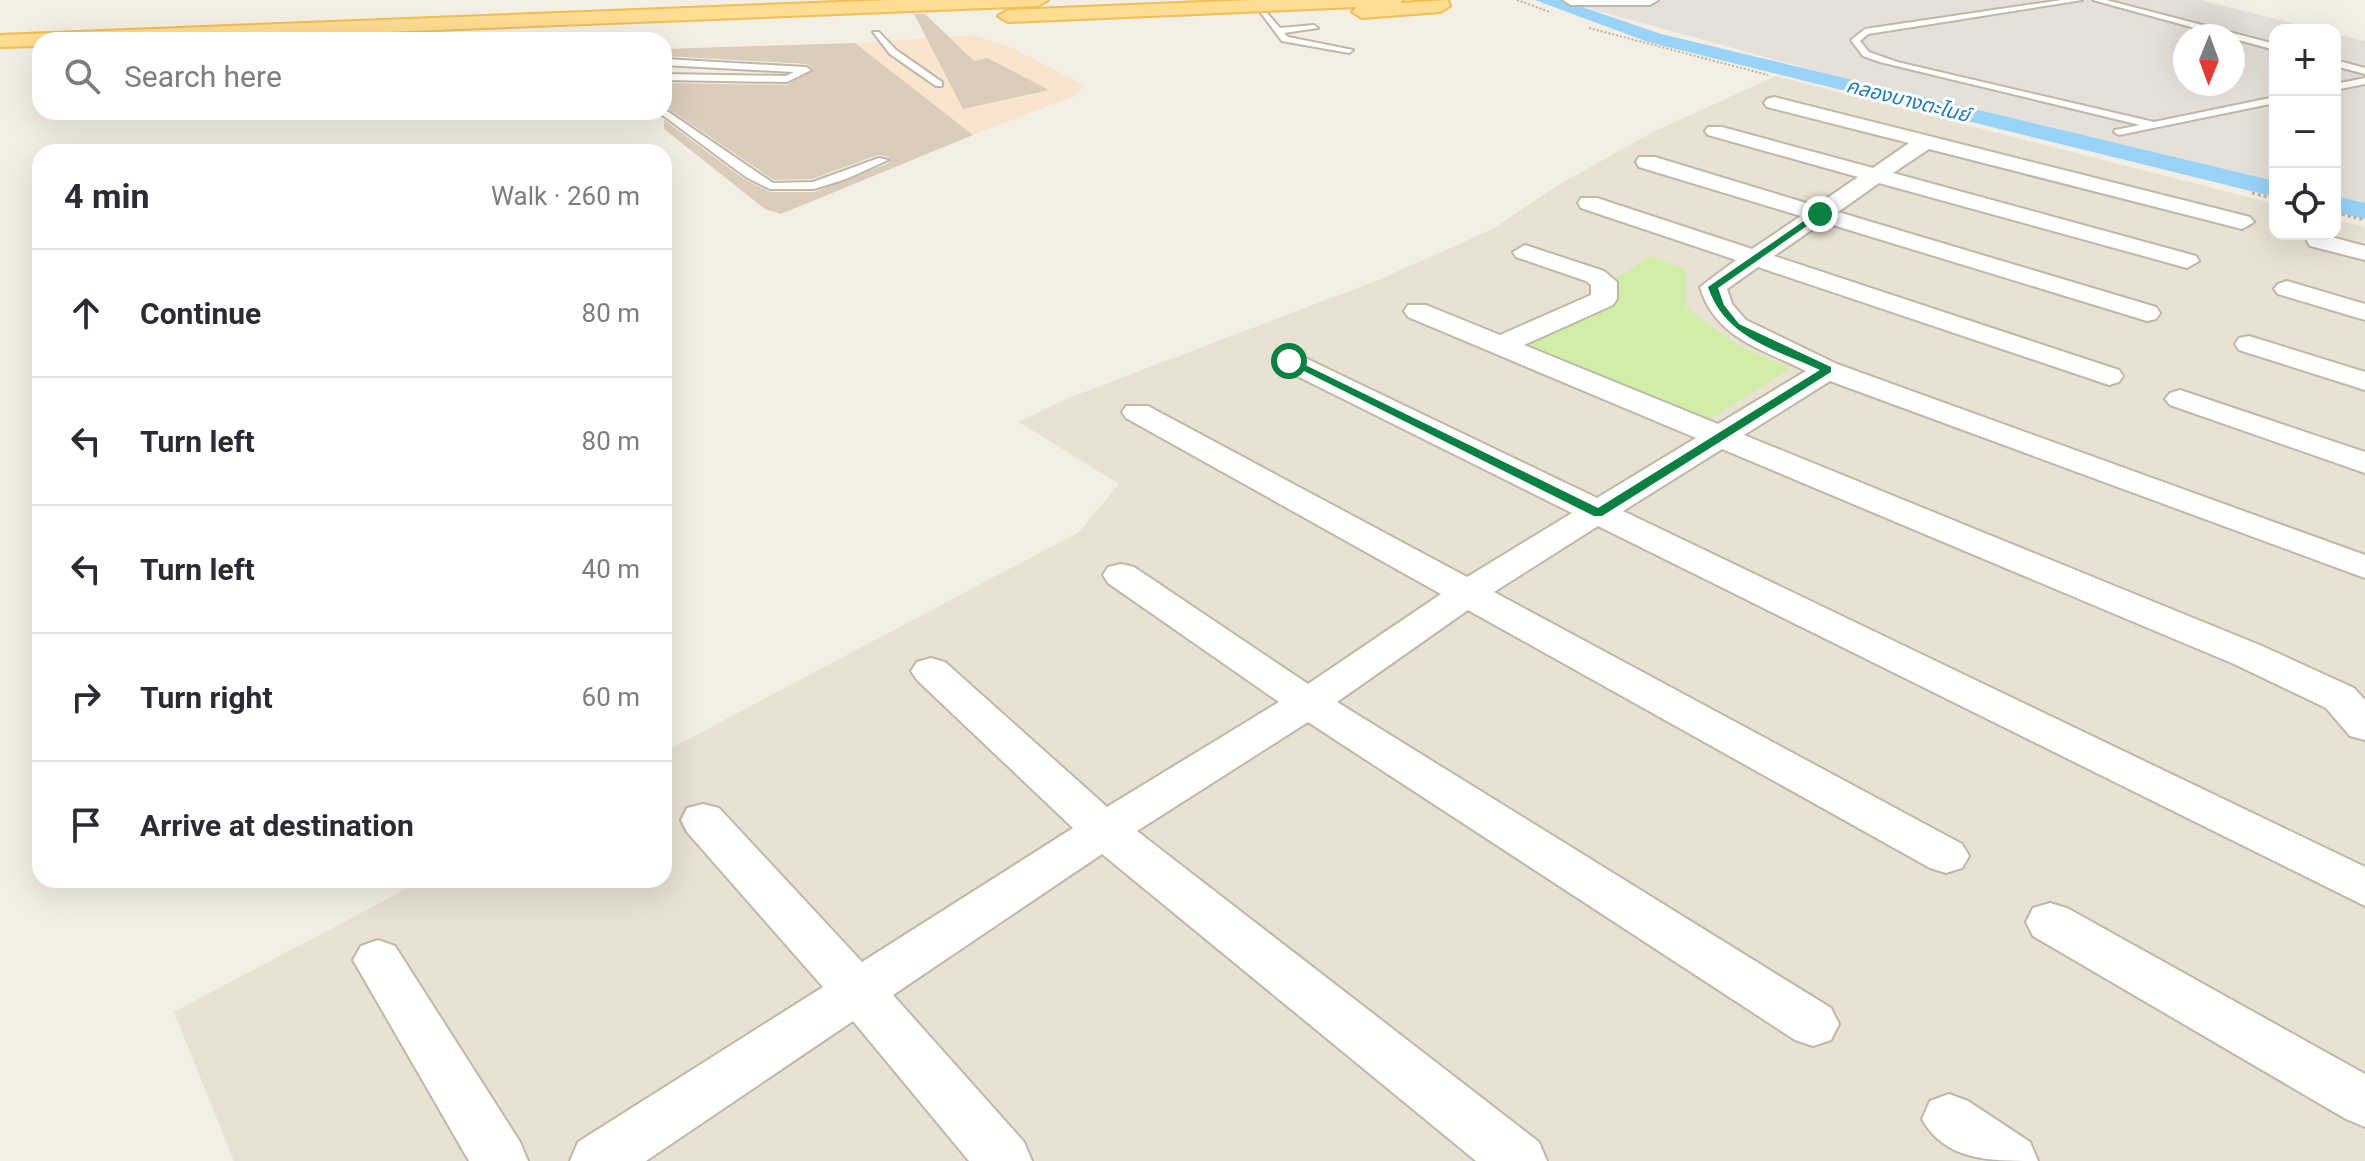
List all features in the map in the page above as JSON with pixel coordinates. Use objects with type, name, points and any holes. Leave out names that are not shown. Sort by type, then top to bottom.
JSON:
[{"type":"main road","points":[[409,32],[745,0]]},
{"type":"main road","points":[[409,32],[789,5],[1038,0]]},
{"type":"main road","points":[[985,29],[1271,23],[1412,5],[1403,0]]},
{"type":"main road","points":[[409,32],[863,31],[1188,9],[1440,6],[1440,2],[1434,0]]},
{"type":"main road","points":[[812,29],[907,33]]},
{"type":"main road","points":[[0,41],[32,40]]},
{"type":"main road","points":[[0,58],[32,56]]},
{"type":"street","points":[[1571,0],[1650,0]]},
{"type":"street","points":[[1774,103],[2242,222]]},
{"type":"street","points":[[1715,131],[2187,261]]},
{"type":"street","points":[[1926,141],[1713,287],[1719,306],[1736,326],[1827,370],[2365,567]]},
{"type":"street","points":[[1647,162],[2147,313]]},
{"type":"street","points":[[1589,203],[2109,376]]},
{"type":"street","points":[[2319,241],[2365,253]]},
{"type":"street","points":[[1499,346],[1604,299],[1604,282],[1595,276],[1525,252]]},
{"type":"street","points":[[2287,289],[2365,312]]},
{"type":"street","points":[[1417,311],[2248,655],[2340,698],[2365,726]]},
{"type":"street","points":[[2249,344],[2365,381]]},
{"type":"street","points":[[1289,361],[2365,888]]},
{"type":"street","points":[[598,1161],[1104,830],[1308,703],[1469,592],[1827,370]]},
{"type":"street","points":[[2180,399],[2365,463]]},
{"type":"street","points":[[1137,412],[1946,856]]},
{"type":"street","points":[[1121,575],[1308,703],[1813,1024]]},
{"type":"street","points":[[931,671],[1104,830],[1519,1161]]},
{"type":"street","points":[[703,820],[859,992],[1004,1161]]},
{"type":"street","points":[[2050,922],[2365,1102]]},
{"type":"street","points":[[378,960],[500,1161]]},
{"type":"street","points":[[1949,1119],[2010,1161]]},
{"type":"lane","points":[[2078,0],[1942,18],[1865,32],[1855,40],[1858,48],[1868,56],[1895,64],[2154,125]]},
{"type":"lane","points":[[2097,0],[2188,24]]},
{"type":"lane","points":[[1271,23],[1314,28]]},
{"type":"lane","points":[[1271,23],[1294,43],[1349,50]]},
{"type":"lane","points":[[863,31],[939,84]]},
{"type":"lane","points":[[2245,39],[2269,45]]},
{"type":"lane","points":[[672,62],[806,70],[787,79],[672,77]]},
{"type":"lane","points":[[714,79],[727,64]]},
{"type":"lane","points":[[2341,65],[2365,71]]},
{"type":"lane","points":[[2341,86],[2365,81]]},
{"type":"lane","points":[[2119,132],[2269,101]]},
{"type":"lane","points":[[672,118],[767,186],[796,187],[827,182],[883,160]]},
{"type":"path","points":[[2341,214],[2365,220]]},
{"type":"shaded area","points":[[1639,0],[2200,0],[2296,24],[2269,24],[2269,180],[1824,73],[1573,4]]},
{"type":"shaded area","points":[[974,35],[1017,50],[1084,86],[1074,96],[973,135],[855,43]]},
{"type":"shaded area","points":[[2341,35],[2365,41],[2365,203],[2341,197]]},
{"type":"shaded area","points":[[1776,76],[2269,202],[2269,240],[2341,240],[2341,221],[2365,227],[2365,1161],[234,1161],[174,1012],[408,888],[672,888],[672,748],[1079,532],[1119,484],[1019,422],[1066,399],[1376,281],[1493,229],[1560,184],[1653,132]]},
{"type":"green space","points":[[1651,256],[1685,270],[1686,307],[1737,345],[1791,368],[1701,425],[1513,345]]},
{"type":"building","points":[[914,14],[925,14],[974,61],[987,58],[1049,90],[963,109]]},
{"type":"building","points":[[855,43],[973,135],[781,214],[765,209],[664,129],[664,120],[744,179],[770,192],[815,192],[889,163],[889,157],[878,155],[812,179],[774,180],[672,111],[672,83],[787,85],[814,69],[806,64],[672,56],[672,49]]},
{"type":"waterway","name":"คลองบางตะไนย์","points":[[1544,0],[1655,38],[2269,188]]},
{"type":"waterway","name":"คลองบางตะไนย์","points":[[2341,205],[2365,211]]},
{"type":"route","points":[[1289,361],[1598,513],[1827,370],[1736,326],[1719,306],[1713,287],[1820,214]]}]
